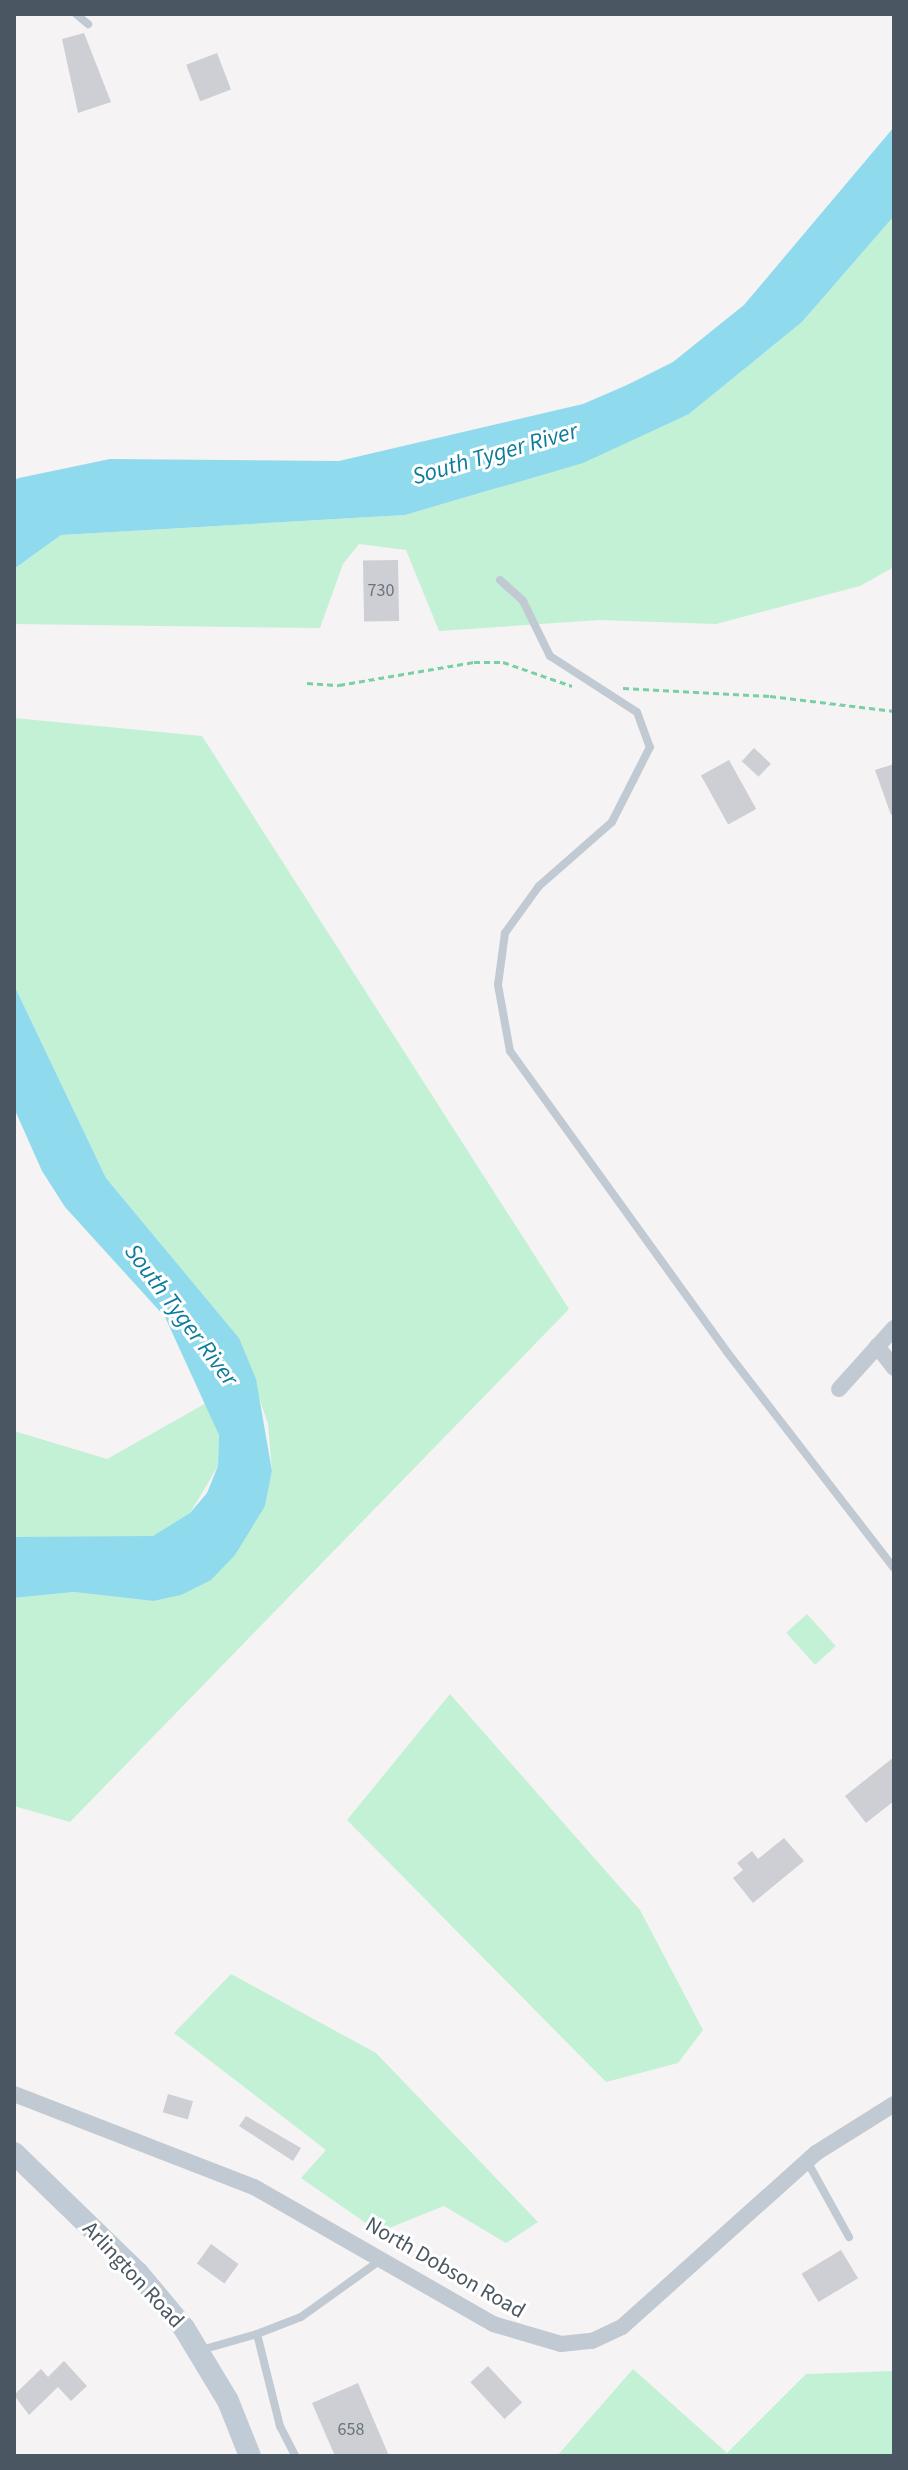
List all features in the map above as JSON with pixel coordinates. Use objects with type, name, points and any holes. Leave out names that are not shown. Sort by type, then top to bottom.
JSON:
[{"type":"main road","name":"Arlington Road","points":[[14,2153],[138,2273],[199,2350],[250,2456]]},
{"type":"street","points":[[839,1389],[894,1328]]},
{"type":"street","points":[[877,1346],[894,1368]]},
{"type":"street","name":"North Dobson Road","points":[[14,2094],[254,2187],[518,2336],[561,2344],[592,2341],[647,2309],[807,2161],[894,2104]]},
{"type":"lane","points":[[76,14],[88,24]]},
{"type":"lane","points":[[500,580],[523,601],[550,656],[637,712],[650,747],[612,822],[539,886],[505,933],[498,985],[510,1051],[718,1339],[894,1568]]},
{"type":"lane","points":[[807,2161],[849,2237]]},
{"type":"lane","points":[[199,2350],[257,2334],[301,2317],[383,2259]]},
{"type":"lane","points":[[257,2334],[280,2426],[295,2456]]},
{"type":"green space","points":[[894,216],[894,567],[860,586],[716,624],[600,620],[439,631],[406,550],[359,544],[343,564],[320,628],[14,624],[14,569],[61,535],[405,515],[498,488],[689,414],[802,322]]},
{"type":"green space","points":[[14,718],[202,736],[569,1309],[70,1822],[14,1806],[14,1598],[74,1592],[153,1601],[265,1506],[272,1471],[268,1424],[239,1338],[106,1178],[14,985]]},
{"type":"green space","points":[[208,1402],[219,1435],[218,1466],[190,1513],[153,1537],[14,1537],[14,1431],[107,1459]]},
{"type":"green space","points":[[807,1614],[836,1646],[815,1665],[786,1633]]},
{"type":"green space","points":[[450,1694],[640,1910],[703,2030],[678,2063],[606,2082],[347,1820]]},
{"type":"green space","points":[[231,1974],[376,2053],[538,2222],[506,2243],[444,2206],[379,2232],[301,2178],[326,2150],[174,2033]]},
{"type":"green space","points":[[633,2369],[727,2453],[806,2374],[894,2371],[894,2456],[557,2456]]},
{"type":"water","name":"South Tyger River","points":[[894,127],[894,216],[802,322],[689,414],[583,463],[405,515],[61,535],[14,569],[14,480],[19,478],[110,459],[339,461],[583,404],[673,362],[744,305]]},
{"type":"water","name":"South Tyger River","points":[[14,985],[106,1178],[239,1338],[256,1379],[272,1471],[265,1506],[235,1555],[211,1580],[181,1595],[153,1601],[74,1592],[14,1598],[14,1537],[153,1536],[190,1513],[207,1493],[218,1466],[219,1435],[165,1317],[65,1207],[42,1171],[14,1108]]},
{"type":"building","points":[[84,33],[111,102],[78,113],[62,39]]},
{"type":"building","points":[[217,53],[231,89],[200,101],[186,65]]},
{"type":"building","points":[[398,560],[399,621],[364,622],[363,561]]},
{"type":"building","points":[[754,748],[771,764],[759,777],[742,761]]},
{"type":"building","points":[[729,760],[756,809],[728,824],[701,776]]},
{"type":"building","points":[[894,764],[894,814],[891,815],[875,770]]},
{"type":"building","points":[[894,1757],[894,1801],[866,1823],[845,1796]]},
{"type":"building","points":[[784,1838],[804,1861],[753,1903],[733,1878],[743,1870],[737,1863],[752,1851],[758,1859]]},
{"type":"building","points":[[168,2094],[193,2101],[188,2119],[163,2112]]},
{"type":"building","points":[[246,2116],[301,2148],[293,2161],[239,2126]]},
{"type":"building","points":[[211,2244],[239,2264],[224,2283],[197,2263]]},
{"type":"building","points":[[841,2250],[858,2278],[819,2302],[802,2274]]},
{"type":"building","points":[[64,2361],[87,2386],[71,2401],[58,2387],[29,2415],[14,2395],[41,2369],[48,2377]]},
{"type":"building","points":[[488,2366],[522,2403],[505,2419],[470,2382]]},
{"type":"building","points":[[358,2383],[389,2456],[335,2456],[312,2403]]}]
